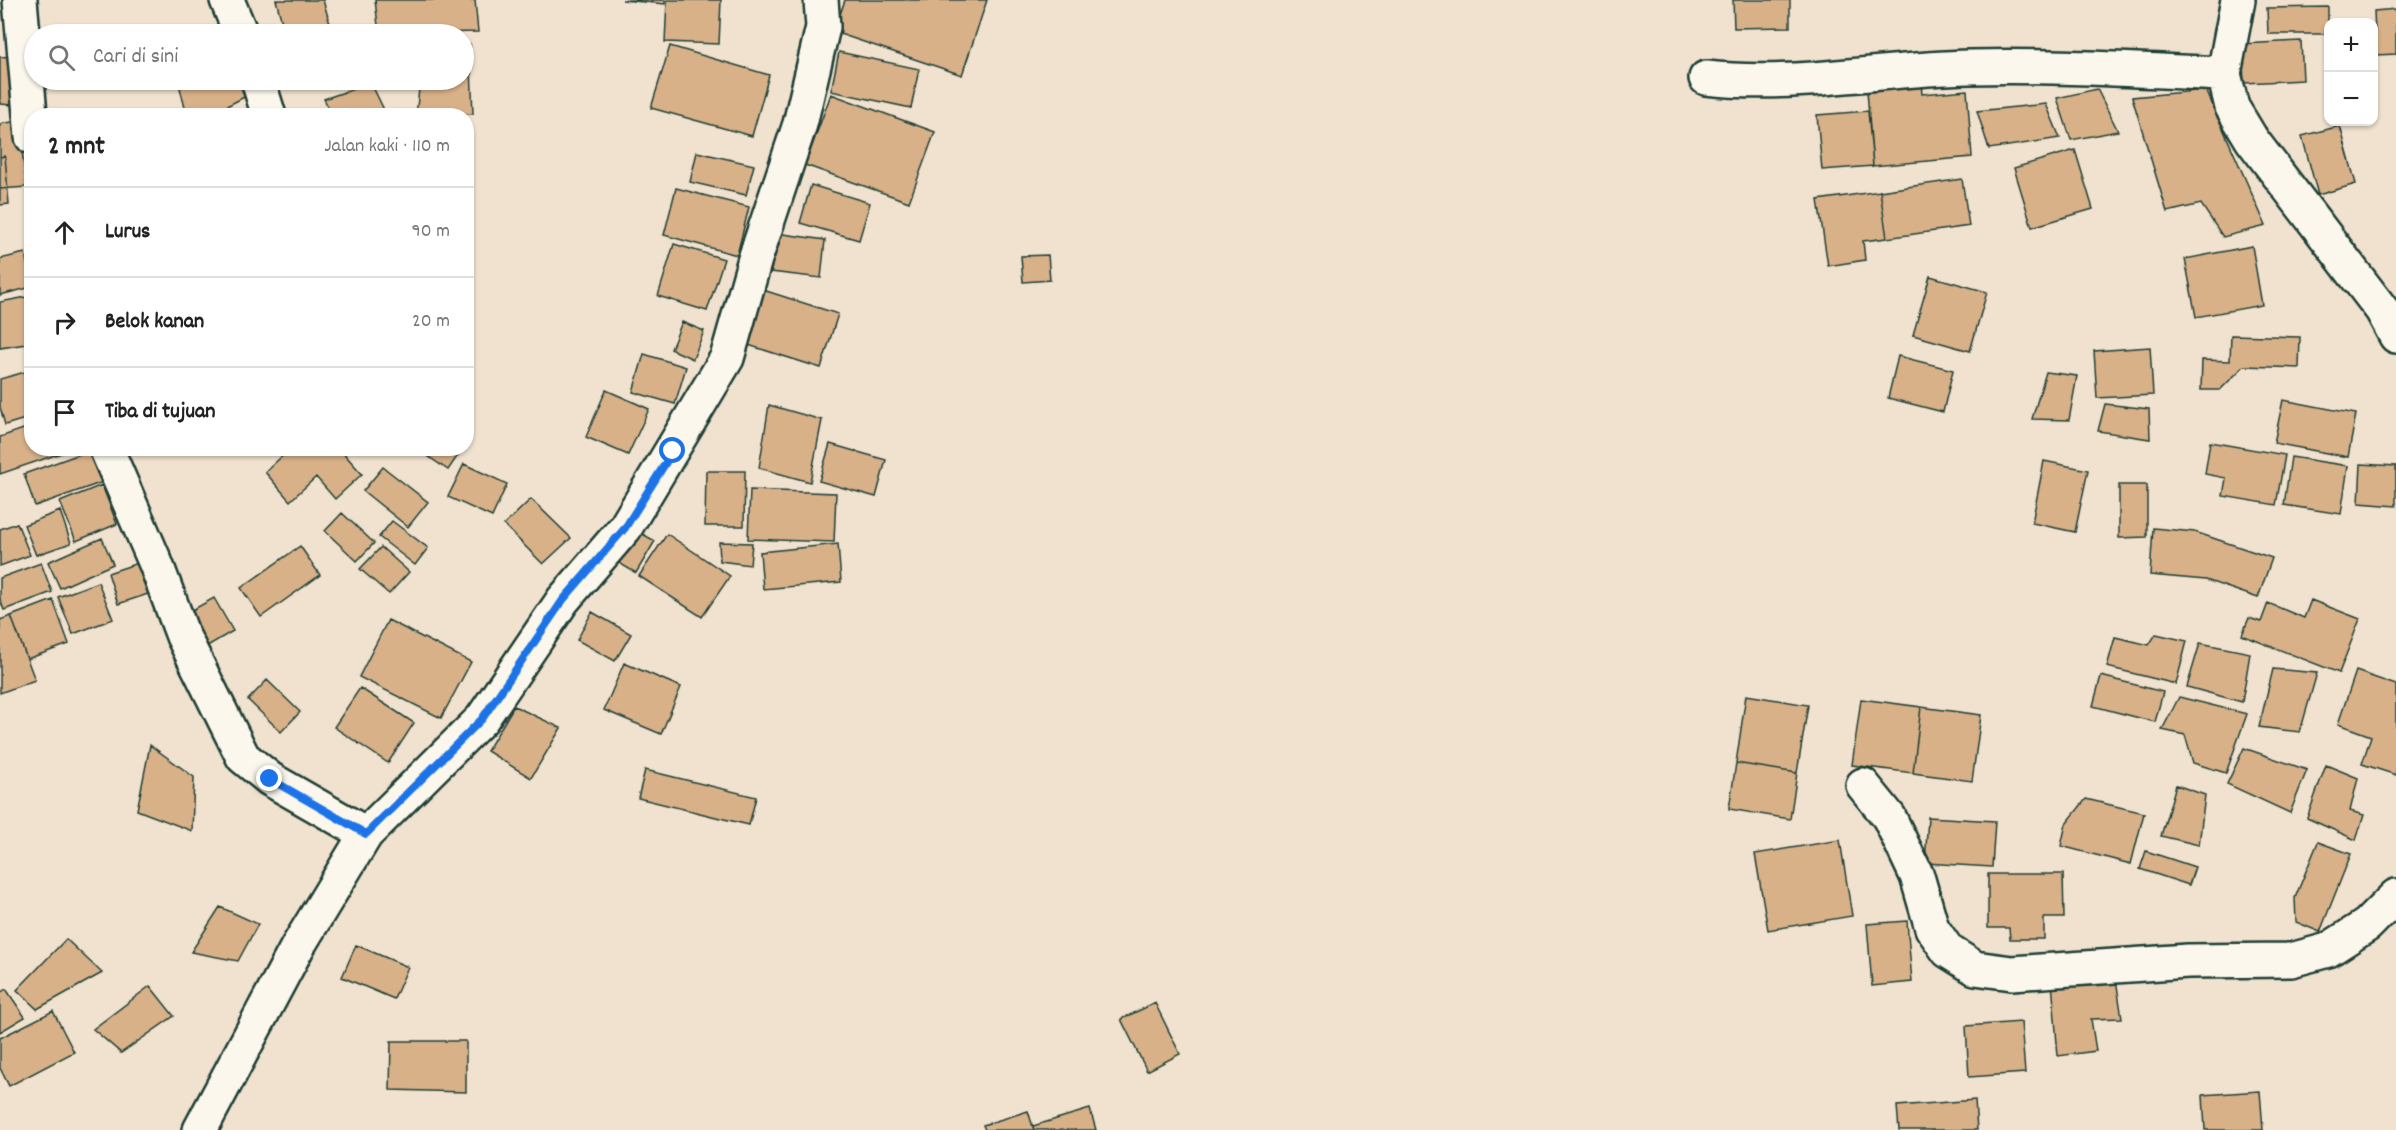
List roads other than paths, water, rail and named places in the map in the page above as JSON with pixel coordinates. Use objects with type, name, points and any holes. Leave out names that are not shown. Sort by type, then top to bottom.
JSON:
[{"type":"street","points":[[20,0],[24,46]]},
{"type":"street","points":[[228,0],[237,24]]},
{"type":"street","points":[[200,1130],[298,946],[366,834],[482,719],[563,600],[625,528],[727,358],[755,259],[800,124],[823,27],[821,0]]},
{"type":"street","points":[[2238,0],[2224,74],[2232,107],[2252,140],[2343,255],[2382,310],[2396,336]]},
{"type":"street","points":[[1706,78],[1736,81],[1790,80],[1968,67],[2106,68],[2224,74]]},
{"type":"street","points":[[28,90],[29,108]]},
{"type":"street","points":[[261,90],[267,108]]},
{"type":"street","points":[[109,456],[156,564],[183,636],[243,757],[270,779],[366,834]]},
{"type":"street","points":[[1863,785],[1889,817],[1917,876],[1932,928],[1948,951],[1975,968],[2012,973],[2188,961],[2291,960],[2328,950],[2367,925],[2396,896]]}]
